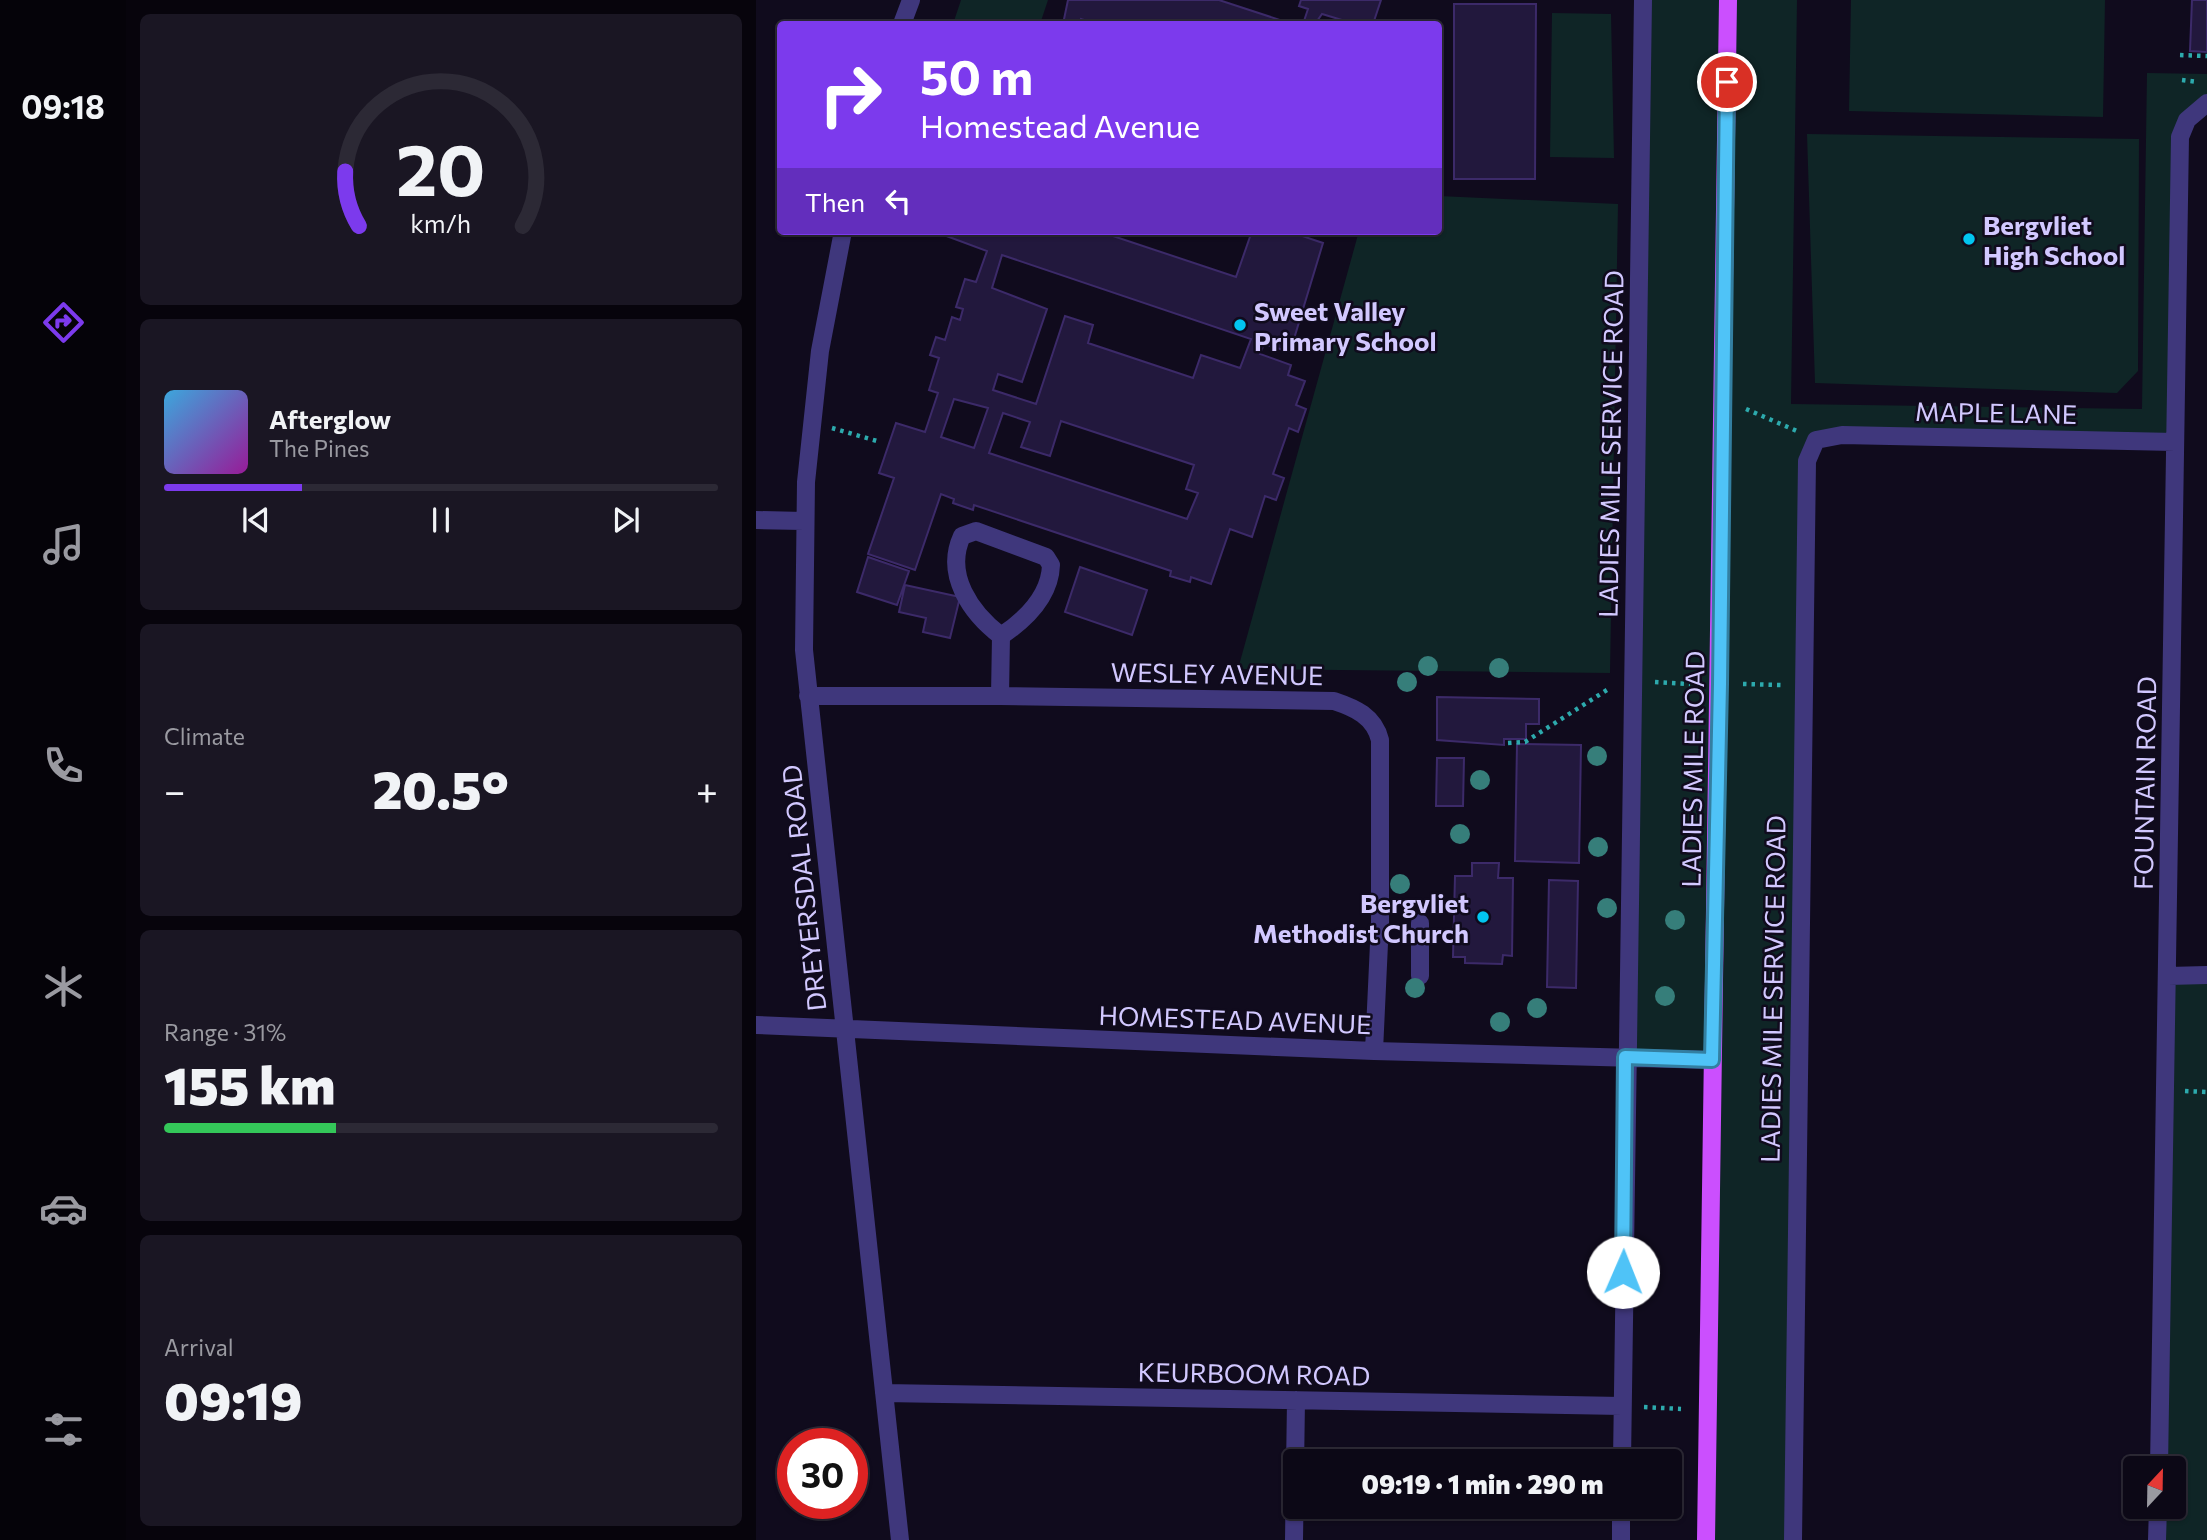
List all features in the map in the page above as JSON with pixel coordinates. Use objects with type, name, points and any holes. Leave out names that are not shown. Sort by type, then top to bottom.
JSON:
[{"type":"main road","name":"LADIES MILE ROAD","points":[[1706,1540],[1728,0]]},
{"type":"street","points":[[903,21],[911,0]]},
{"type":"street","name":"LADIES MILE SERVICE ROAD","points":[[1622,1449],[1625,1057],[1643,0]]},
{"type":"street","name":"FOUNTAIN ROAD","points":[[2159,1456],[2179,137],[2187,120],[2204,105]]},
{"type":"street","name":"DREYERSDAL ROAD","points":[[841,235],[820,351],[804,521],[803,601],[808,696],[900,1540]]},
{"type":"street","name":"MAPLE LANE","points":[[1816,440],[1842,435],[2175,442]]},
{"type":"street","name":"LADIES MILE SERVICE ROAD","points":[[1793,1540],[1802,685],[1807,461],[1816,440]]},
{"type":"street","points":[[756,520],[804,521]]},
{"type":"street","points":[[1000,696],[1001,636],[975,613],[960,581],[956,561],[957,548],[967,533],[976,531],[1034,553],[1046,558],[1051,565],[1035,608],[1001,636]]},
{"type":"street","name":"WESLEY AVENUE","points":[[808,696],[1334,701],[1362,712],[1370,719],[1380,740],[1380,922],[1374,1051]]},
{"type":"street","points":[[1420,923],[1420,976]]},
{"type":"street","points":[[2168,976],[2207,975]]},
{"type":"street","name":"HOMESTEAD AVENUE","points":[[756,1025],[1374,1051],[1712,1060]]},
{"type":"street","name":"KEURBOOM ROAD","points":[[884,1393],[1622,1406]]},
{"type":"street","points":[[1294,1540],[1296,1400]]},
{"type":"street","points":[[1621,1519],[1621,1540]]},
{"type":"street","points":[[2157,1540],[2158,1519]]},
{"type":"path","points":[[2180,55],[2207,56]]},
{"type":"path","points":[[1746,409],[1816,440]]},
{"type":"path","points":[[1508,743],[1525,742],[1620,681]]},
{"type":"path","points":[[1647,681],[1690,684]]},
{"type":"path","points":[[1743,684],[1802,685]]},
{"type":"path","points":[[1622,1406],[1681,1409]]},
{"type":"green space","points":[[961,0],[1048,0],[1041,21],[954,21]]},
{"type":"green space","points":[[1643,0],[1797,0],[1791,404],[2142,409],[2147,73],[2207,74],[2207,103],[2187,119],[2175,442],[1816,440],[1793,1540],[1706,1540],[1712,1060],[1625,1057]]},
{"type":"green space","points":[[1851,0],[2105,0],[2103,117],[1849,111]]},
{"type":"green space","points":[[1552,13],[1611,14],[1614,158],[1550,157]]},
{"type":"green space","points":[[1807,134],[2139,139],[2138,371],[2117,393],[1815,383]]},
{"type":"green space","points":[[1442,196],[1618,204],[1610,673],[1238,669],[1358,235],[1442,235]]},
{"type":"green space","points":[[2207,975],[2207,1540],[2156,1540],[2157,1519],[2186,1519],[2186,1456],[2158,1456],[2168,976]]},
{"type":"building","points":[[1068,0],[1219,0],[1283,21],[1081,19],[1064,21]]},
{"type":"building","points":[[1301,0],[1381,0],[1374,21],[1345,21],[1322,14],[1317,21],[1304,21],[1308,9],[1299,6]]},
{"type":"building","points":[[2192,0],[2207,0],[2207,52],[2190,51]]},
{"type":"building","points":[[1454,4],[1536,4],[1535,179],[1454,179]]},
{"type":"building","points":[[944,235],[1110,235],[1236,277],[1251,235],[1302,235],[1323,243],[1290,352],[1264,344],[1260,354],[1291,365],[1288,375],[1305,381],[1296,405],[1306,409],[1298,432],[1289,428],[1273,474],[1284,478],[1276,500],[1265,496],[1252,537],[1230,529],[1211,584],[1191,577],[1190,582],[1170,576],[1171,571],[974,505],[973,510],[953,503],[954,499],[941,494],[915,570],[868,554],[894,478],[879,473],[896,423],[925,432],[938,393],[929,390],[939,358],[930,355],[936,337],[945,340],[952,317],[960,320],[963,309],[956,307],[965,279],[976,282],[987,251]],"holes":[[[1002,255],[1251,339],[1240,368],[1201,355],[1193,378],[1088,343],[1093,325],[1065,316],[1036,404],[993,390],[998,374],[1022,382],[1047,309],[992,288]],[[954,399],[988,408],[974,448],[941,437]],[[1003,413],[1030,422],[1021,447],[1050,456],[1061,421],[1194,465],[1186,489],[1198,493],[1187,519],[989,453]]]},
{"type":"building","points":[[868,557],[909,571],[897,605],[857,592]]},
{"type":"building","points":[[1080,567],[1147,590],[1132,635],[1065,612]]},
{"type":"building","points":[[905,585],[960,597],[950,638],[923,632],[926,618],[899,612]]},
{"type":"building","points":[[1437,697],[1539,699],[1539,724],[1526,724],[1526,739],[1504,739],[1504,745],[1437,740]]},
{"type":"building","points":[[1517,744],[1581,745],[1579,863],[1515,861]]},
{"type":"building","points":[[1437,758],[1464,758],[1463,806],[1436,806]]},
{"type":"building","name":"Bergvliet Methodist Church","points":[[1472,863],[1499,863],[1498,878],[1513,878],[1512,956],[1503,955],[1502,964],[1465,963],[1465,957],[1453,957],[1455,876],[1472,876]]},
{"type":"building","points":[[1549,880],[1578,881],[1576,988],[1547,987]]},
{"type":"place","name":"Bergvliet High School","points":[[1969,239]]},
{"type":"place","name":"Sweet Valley Primary School","points":[[1240,325]]},
{"type":"place","name":"Bergvliet Methodist Church","points":[[1483,917]]},
{"type":"route","points":[[1623,1272],[1625,1057],[1712,1060],[1720,684],[1727,82]]}]
